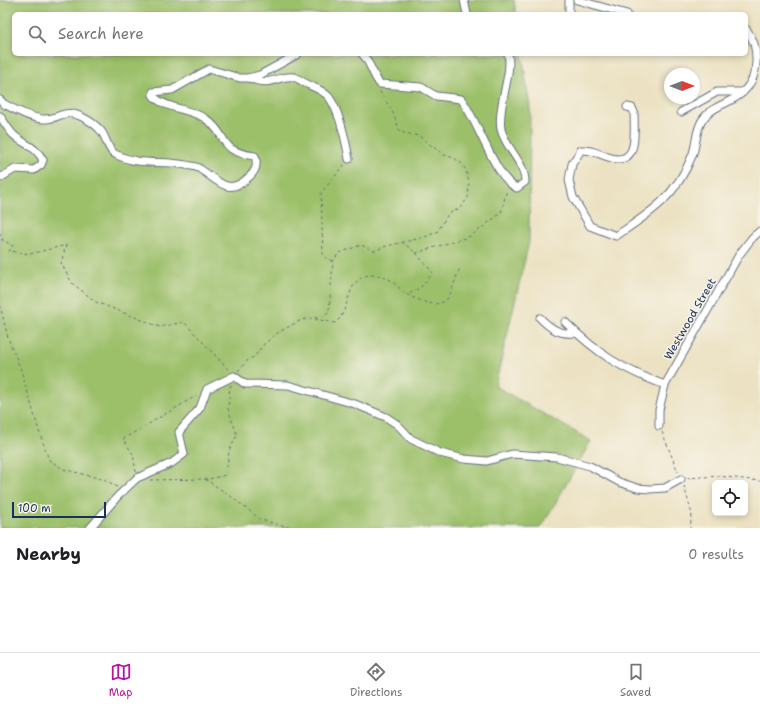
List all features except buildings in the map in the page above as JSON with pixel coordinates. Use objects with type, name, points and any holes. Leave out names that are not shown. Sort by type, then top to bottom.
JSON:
[{"type":"street","points":[[464,0],[467,12]]},
{"type":"street","points":[[569,0],[569,12]]},
{"type":"street","points":[[577,0],[620,12]]},
{"type":"street","points":[[627,107],[632,108],[634,112],[634,145],[631,153],[624,158],[615,159],[588,149],[581,150],[572,164],[569,180],[573,197],[590,226],[616,236],[662,203],[683,175],[693,154],[696,135],[703,119],[714,109],[743,92],[750,84],[759,55],[757,46],[748,32]]},
{"type":"street","points":[[0,100],[4,104],[36,118],[45,120],[62,113],[84,118],[102,132],[107,145],[115,155],[134,162],[184,164],[199,168],[217,182],[225,186],[235,187],[254,173],[257,164],[255,156],[234,151],[225,144],[216,128],[206,119],[159,102],[153,95],[153,92],[172,90],[209,69],[240,78],[260,75],[294,56]]},
{"type":"street","points":[[364,56],[375,78],[380,84],[421,87],[436,96],[461,99],[470,110],[503,177],[517,188],[525,182],[525,172],[501,129],[501,112],[506,84],[508,56]]},
{"type":"street","points":[[248,78],[260,83],[270,83],[296,77],[319,89],[329,97],[345,139],[349,159]]},
{"type":"street","points":[[681,112],[717,92],[743,92]]},
{"type":"street","points":[[0,116],[16,138],[38,151],[43,160],[41,165],[34,170],[15,169],[0,178]]},
{"type":"street","name":"Westwood Street","points":[[659,426],[659,410],[665,385],[740,255],[760,231]]},
{"type":"street","points":[[540,318],[557,332],[565,334],[576,333]]},
{"type":"street","points":[[565,322],[604,356],[632,373],[665,385]]},
{"type":"street","points":[[90,528],[123,491],[137,478],[172,463],[184,454],[179,432],[200,408],[207,390],[234,376],[240,381],[252,386],[288,385],[355,404],[386,417],[398,425],[411,439],[440,453],[464,459],[487,460],[512,454],[557,456],[590,466],[625,484],[637,488],[665,488],[680,479]]},
{"type":"path","points":[[0,233],[0,239],[13,246],[9,252],[30,254],[66,245],[61,263],[72,283],[96,302],[160,327],[184,322],[234,376],[248,360],[255,356],[264,344],[279,332],[301,320],[325,316],[329,312],[333,261],[339,252],[361,246],[375,251],[402,242],[425,237],[437,232],[448,214],[459,209],[468,198],[469,183],[466,170],[461,163],[454,158],[444,155],[419,136],[400,132],[393,113],[378,89],[375,78]]},
{"type":"path","points":[[333,261],[323,256],[320,193],[349,159]]},
{"type":"path","points":[[416,253],[471,236],[501,213],[509,183]]},
{"type":"path","points":[[402,242],[416,253],[433,273],[421,287],[408,295]]},
{"type":"path","points":[[314,319],[335,323],[341,319],[353,287],[360,278],[368,275],[379,275],[388,278],[408,295],[431,304],[439,304],[447,299],[460,268]]},
{"type":"path","points":[[0,305],[8,338],[21,370],[49,460],[63,469],[106,480],[123,491]]},
{"type":"path","points":[[148,480],[205,479],[226,475],[229,451],[237,435],[228,409],[230,386],[240,381]]},
{"type":"path","points":[[137,478],[133,454],[123,439],[207,390]]},
{"type":"path","points":[[680,479],[719,476],[760,481]]},
{"type":"path","points":[[205,479],[229,495],[261,520],[292,528]]},
{"type":"green space","points":[[0,0],[514,0],[516,12],[12,12],[12,56],[522,56],[530,108],[529,242],[495,386],[591,441],[541,528],[0,528]]}]
